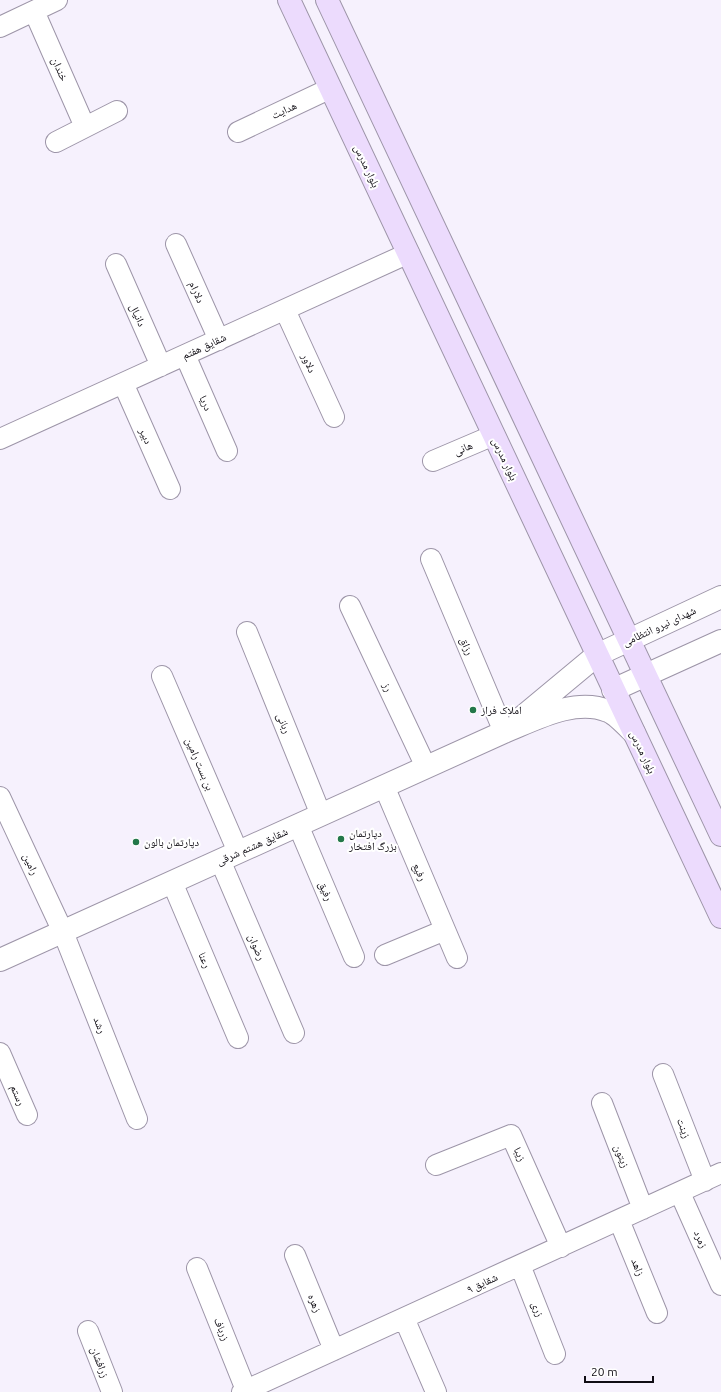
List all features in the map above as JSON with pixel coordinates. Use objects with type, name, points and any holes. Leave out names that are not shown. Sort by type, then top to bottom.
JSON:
[{"type":"main road","name":"بلوار مدرس","points":[[289,0],[721,918]]},
{"type":"main road","points":[[327,0],[721,835]]},
{"type":"street","points":[[2,21],[34,11],[58,0]]},
{"type":"street","name":"خندان","points":[[34,11],[85,127]]},
{"type":"street","name":"هدایت","points":[[238,132],[331,88]]},
{"type":"street","points":[[56,142],[118,111]]},
{"type":"street","name":"دلارام","points":[[176,244],[219,340]]},
{"type":"street","name":"شقایق هفتم","points":[[0,439],[409,253]]},
{"type":"street","name":"دانیال","points":[[116,264],[161,366]]},
{"type":"street","name":"دلاور","points":[[285,310],[334,417]]},
{"type":"street","name":"دریا","points":[[185,355],[227,452]]},
{"type":"street","name":"دبیر","points":[[123,383],[170,489]]},
{"type":"street","name":"هانی","points":[[433,461],[494,435]]},
{"type":"street","name":"رزاق","points":[[431,559],[504,732]]},
{"type":"street","name":"شهدای نیرو انتظامی","points":[[597,655],[721,597]]},
{"type":"street","name":"رز","points":[[350,606],[426,767]]},
{"type":"street","name":"ربانی","points":[[247,632],[321,815]]},
{"type":"street","points":[[613,690],[721,640]]},
{"type":"street","name":"شقایق هشتم شرقی","points":[[504,732],[597,655]]},
{"type":"street","name":"بن بست رامین","points":[[162,676],[229,856]]},
{"type":"street","name":"شقایق هشتم شرقی","points":[[0,960],[426,767],[552,712],[576,707],[594,706],[610,711],[634,733]]},
{"type":"street","name":"رفیع","points":[[384,786],[457,958]]},
{"type":"street","name":"رامین","points":[[3,809],[63,932]]},
{"type":"street","name":"رفیق","points":[[298,825],[354,957]]},
{"type":"street","name":"رضوان","points":[[229,856],[294,1034]]},
{"type":"street","name":"رعنا","points":[[172,882],[238,1038]]},
{"type":"street","points":[[385,955],[445,930]]},
{"type":"street","name":"رشد","points":[[63,932],[137,1119]]},
{"type":"street","name":"رستم","points":[[0,1053],[27,1115]]},
{"type":"street","name":"زینت","points":[[663,1074],[713,1177]]},
{"type":"street","name":"زیتون","points":[[602,1103],[643,1209]]},
{"type":"street","name":"زیبا","points":[[436,1165],[511,1135],[561,1247]]},
{"type":"street","name":"شقایق ۹","points":[[244,1391],[713,1177]]},
{"type":"street","name":"زمرد","points":[[680,1193],[721,1285]]},
{"type":"street","name":"زاهد","points":[[619,1220],[657,1313]]},
{"type":"street","name":"زهره","points":[[295,1256],[334,1350]]},
{"type":"street","name":"زری","points":[[520,1265],[555,1354]]},
{"type":"street","name":"زرباف","points":[[197,1268],[244,1391]]},
{"type":"street","points":[[404,1318],[436,1392]]},
{"type":"street","name":"زرافشان","points":[[88,1331],[112,1392]]},
{"type":"place","name":"املاک فراز","points":[[473,710]]},
{"type":"place","name":"دپارتمان بزرگ افتخار","points":[[341,839]]},
{"type":"place","name":"دپارتمان بالون","points":[[136,842]]}]
